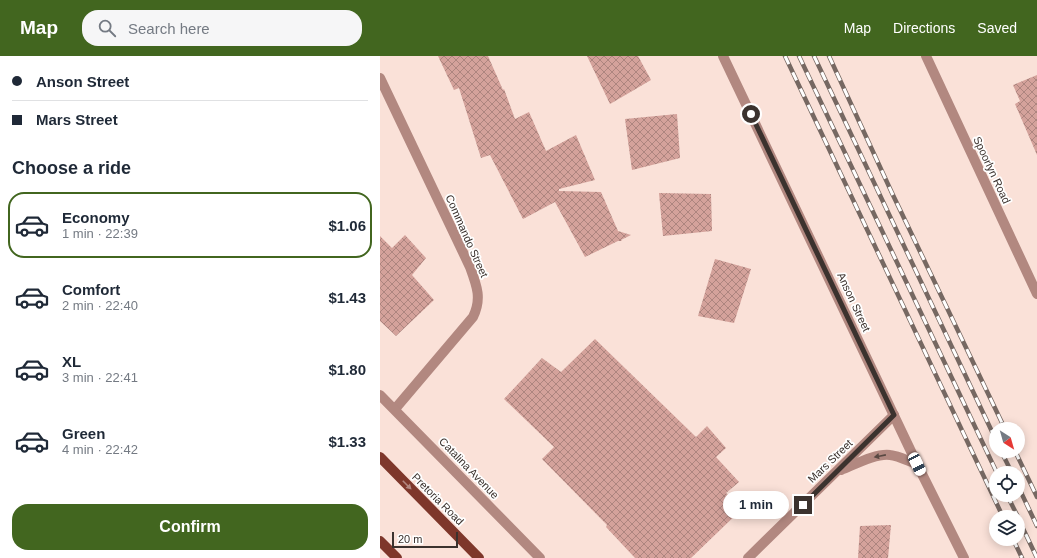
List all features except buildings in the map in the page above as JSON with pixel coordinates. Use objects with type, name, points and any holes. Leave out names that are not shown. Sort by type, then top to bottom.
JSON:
[{"type":"main road","name":"Pretoria Road","points":[[380,458],[479,558]]},
{"type":"main road","points":[[380,541],[396,558]]},
{"type":"street","name":"Anson Street","points":[[723,56],[917,464],[964,558]]},
{"type":"street","name":"Spoorlyn Road","points":[[926,56],[1037,294]]},
{"type":"street","name":"Commando Street","points":[[380,78],[470,267],[476,283],[479,298],[477,309],[473,317],[395,410]]},
{"type":"street","name":"Catalina Avenue","points":[[380,395],[540,558]]},
{"type":"street","name":"Mars Street","points":[[748,558],[894,415]]},
{"type":"street","points":[[835,473],[877,456],[888,454],[917,464]]},
{"type":"railway","points":[[785,56],[1000,510]]},
{"type":"railway","points":[[799,56],[994,466]]},
{"type":"railway","points":[[814,56],[989,425]]},
{"type":"railway","points":[[829,56],[892,193],[1002,422]]},
{"type":"railway","points":[[1004,458],[1008,466]]},
{"type":"railway","points":[[1018,458],[1037,497]]},
{"type":"railway","points":[[1025,501],[1037,526]]},
{"type":"railway","points":[[1010,502],[1014,510]]},
{"type":"railway","points":[[1025,533],[1037,558]]},
{"type":"railway","points":[[1016,546],[1022,558]]},
{"type":"route","points":[[751,114],[894,415],[803,505]]}]
